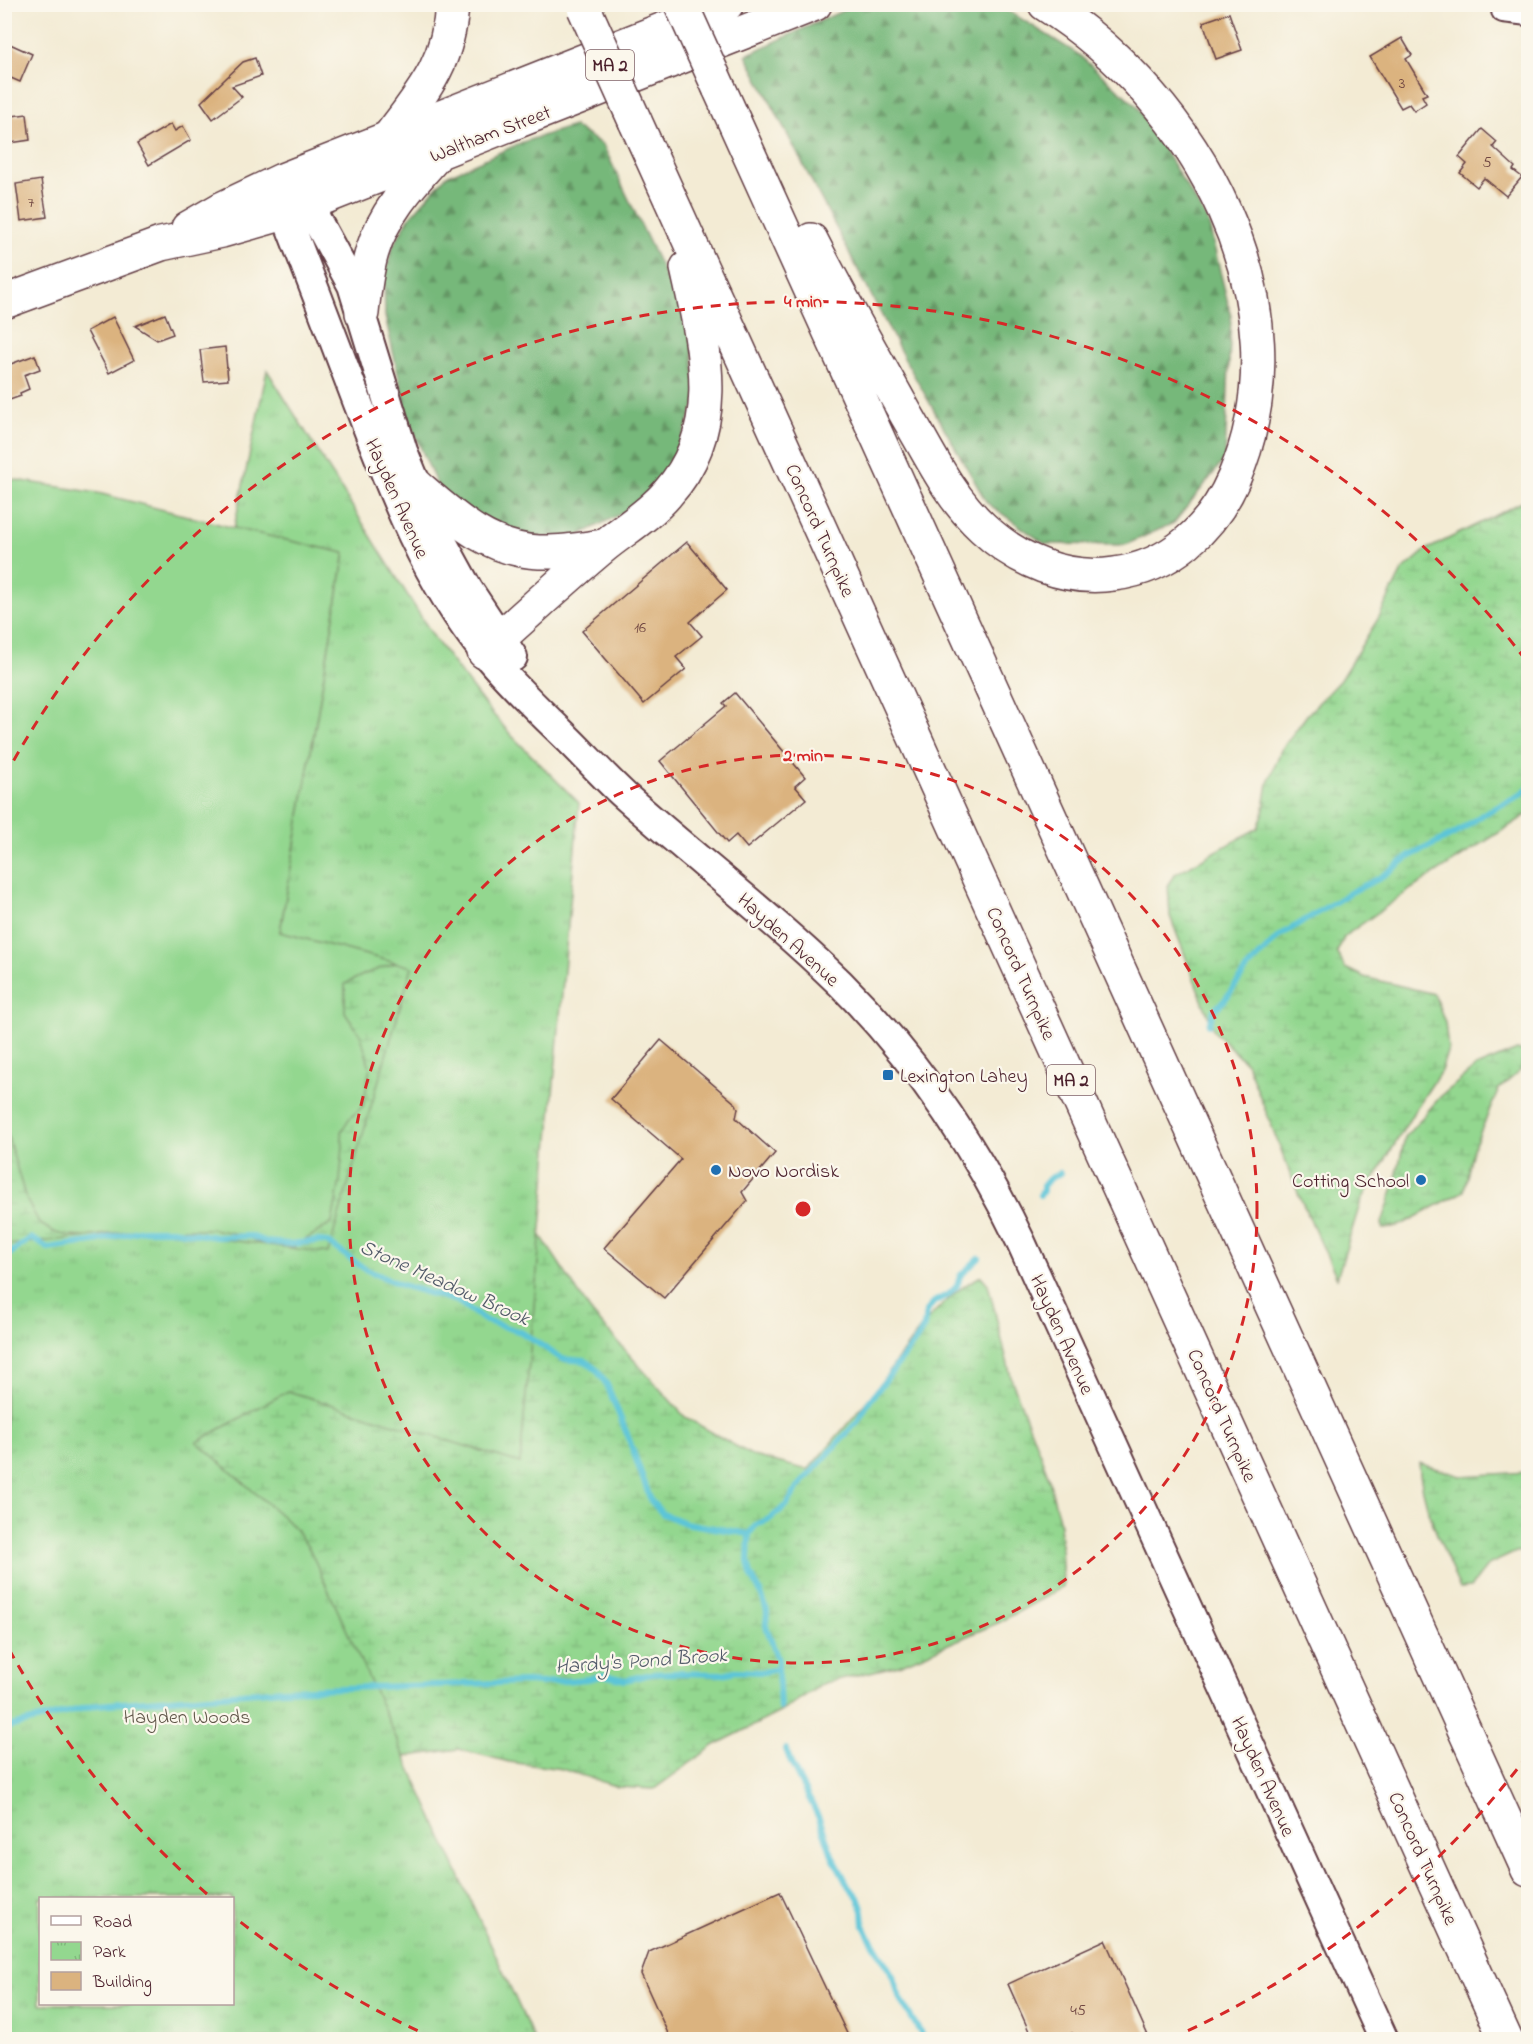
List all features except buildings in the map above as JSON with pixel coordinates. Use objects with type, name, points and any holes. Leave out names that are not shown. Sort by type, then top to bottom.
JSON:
[{"type":"main road","points":[[389,137],[436,72],[448,36],[452,4]]},
{"type":"main road","points":[[681,4],[1528,1870]]},
{"type":"main road","name":"Waltham Street","points":[[160,244],[221,209],[282,180],[727,4]]},
{"type":"main road","name":"Waltham Street","points":[[4,302],[160,244],[222,231],[296,209],[815,4]]},
{"type":"main road","points":[[744,143],[810,238],[941,474],[955,497],[976,522],[1012,551],[1042,566],[1062,572],[1084,576],[1106,576],[1127,572],[1158,561],[1185,546],[1207,523],[1227,494],[1242,458],[1253,417],[1258,380],[1258,343],[1253,305],[1244,266],[1224,212],[1208,178],[1178,130],[1147,89],[1110,52],[1086,32],[1045,4]]},
{"type":"main road","name":"Concord Turnpike","points":[[583,6],[1506,2040]]},
{"type":"main road","points":[[362,313],[369,264],[379,233],[401,196],[438,153]]},
{"type":"main road","points":[[492,645],[604,546],[649,512],[668,493],[690,461],[703,420],[707,388],[704,346],[672,202]]},
{"type":"main road","points":[[415,484],[464,525],[484,538],[505,546],[526,551],[548,552],[604,546]]},
{"type":"street","points":[[1503,11],[1528,14]]},
{"type":"street","points":[[282,180],[283,205],[296,209]]},
{"type":"street","name":"Hayden Avenue","points":[[296,209],[341,261],[362,313],[383,390],[415,484],[492,645]]},
{"type":"street","name":"Hayden Avenue","points":[[296,209],[399,508],[449,602],[492,645],[574,745],[623,794],[839,982],[914,1066],[964,1137],[990,1181],[1021,1242],[1383,2040]]},
{"type":"green space","points":[[855,5],[999,5],[1078,54],[1137,106],[1208,221],[1231,316],[1225,459],[1174,523],[1125,545],[1045,544],[987,503],[904,358],[746,55]]},
{"type":"green space","points":[[573,126],[603,145],[690,328],[697,399],[674,460],[638,505],[572,539],[502,536],[438,488],[408,418],[385,316],[384,277],[393,246],[410,217],[446,176],[523,142]]},
{"type":"green space","name":"Hayden Woods","points":[[267,370],[435,639],[485,705],[512,736],[579,803],[520,1463],[288,1391],[197,1442],[284,1518],[310,1550],[534,2039],[5,2039],[5,1239],[8,1245],[152,1230],[328,1253],[412,967],[280,932],[345,553],[234,528]]},
{"type":"green space","points":[[4,478],[98,493],[234,528],[345,553],[280,932],[413,967],[329,1253],[152,1230],[8,1245],[4,1218]]},
{"type":"green space","points":[[1528,499],[1528,814],[1411,889],[1345,936],[1337,952],[1345,968],[1364,977],[1434,994],[1445,1022],[1448,1049],[1441,1071],[1361,1201],[1337,1278],[1298,1193],[1247,1064],[1214,1031],[1170,916],[1168,884],[1175,874],[1258,828],[1263,814],[1268,783],[1281,750],[1307,715],[1340,680],[1378,619],[1402,571],[1426,550]]},
{"type":"green space","points":[[415,956],[486,1152],[591,1312],[685,1417],[753,1456],[808,1470],[870,1397],[933,1314],[947,1299],[981,1276],[988,1284],[1012,1381],[1047,1472],[1060,1523],[1063,1587],[1000,1622],[899,1665],[824,1683],[780,1712],[715,1745],[654,1789],[618,1787],[562,1769],[509,1762],[459,1749],[388,1759],[5,1604],[4,1124],[26,1199],[40,1224],[56,1233],[87,1237],[140,1229],[213,1229],[243,1235],[262,1244],[289,1250],[332,1223],[340,1181],[343,1146],[341,1132],[349,1119],[363,1106],[370,1068],[361,1036],[345,1012],[345,984],[365,974]]},
{"type":"green space","points":[[1517,1050],[1524,1052],[1521,1070],[1499,1089],[1473,1149],[1464,1191],[1401,1225],[1383,1229],[1382,1223],[1394,1187],[1405,1137],[1440,1097],[1476,1067]]},
{"type":"green space","points":[[1419,1463],[1461,1476],[1528,1472],[1528,1551],[1516,1552],[1488,1565],[1470,1588],[1460,1589],[1429,1511]]},
{"type":"waterway","points":[[1209,1025],[1214,1010],[1224,1001],[1247,969],[1279,936],[1353,891],[1380,878],[1410,856],[1456,833],[1485,813],[1520,795],[1528,788]]},
{"type":"waterway","points":[[1040,1195],[1049,1179],[1060,1173]]},
{"type":"waterway","name":"Stone Meadow Brook","points":[[4,1258],[31,1238],[48,1248],[90,1242],[143,1230],[172,1230],[216,1237],[251,1236],[266,1242],[289,1244],[327,1242],[365,1269],[401,1285],[457,1301],[486,1321],[521,1332],[562,1359],[585,1361],[597,1370],[607,1385],[651,1501],[663,1514],[685,1523],[749,1534]]},
{"type":"waterway","name":"Hardy's Pond Brook","points":[[4,1728],[97,1705],[282,1690],[541,1683],[588,1679],[604,1675],[625,1680],[651,1674],[723,1674],[735,1671],[763,1672],[778,1669],[778,1660],[766,1626],[767,1611],[751,1575],[748,1561],[749,1534],[756,1525],[771,1518],[787,1505],[798,1487],[858,1421],[868,1403],[917,1339],[924,1327],[926,1312],[934,1302],[949,1294],[957,1286],[960,1276],[979,1258]]},
{"type":"waterway","points":[[778,1669],[780,1708]]},
{"type":"waterway","points":[[786,1749],[819,1818],[832,1855],[849,1887],[858,1897],[863,1911],[864,1926],[894,1977],[898,1993],[925,2040]]},
{"type":"place","name":"Lexington Lahey","points":[[888,1075]]},
{"type":"place","name":"Novo Nordisk","points":[[716,1170]]},
{"type":"place","name":"Cotting School","points":[[1421,1180]]}]
